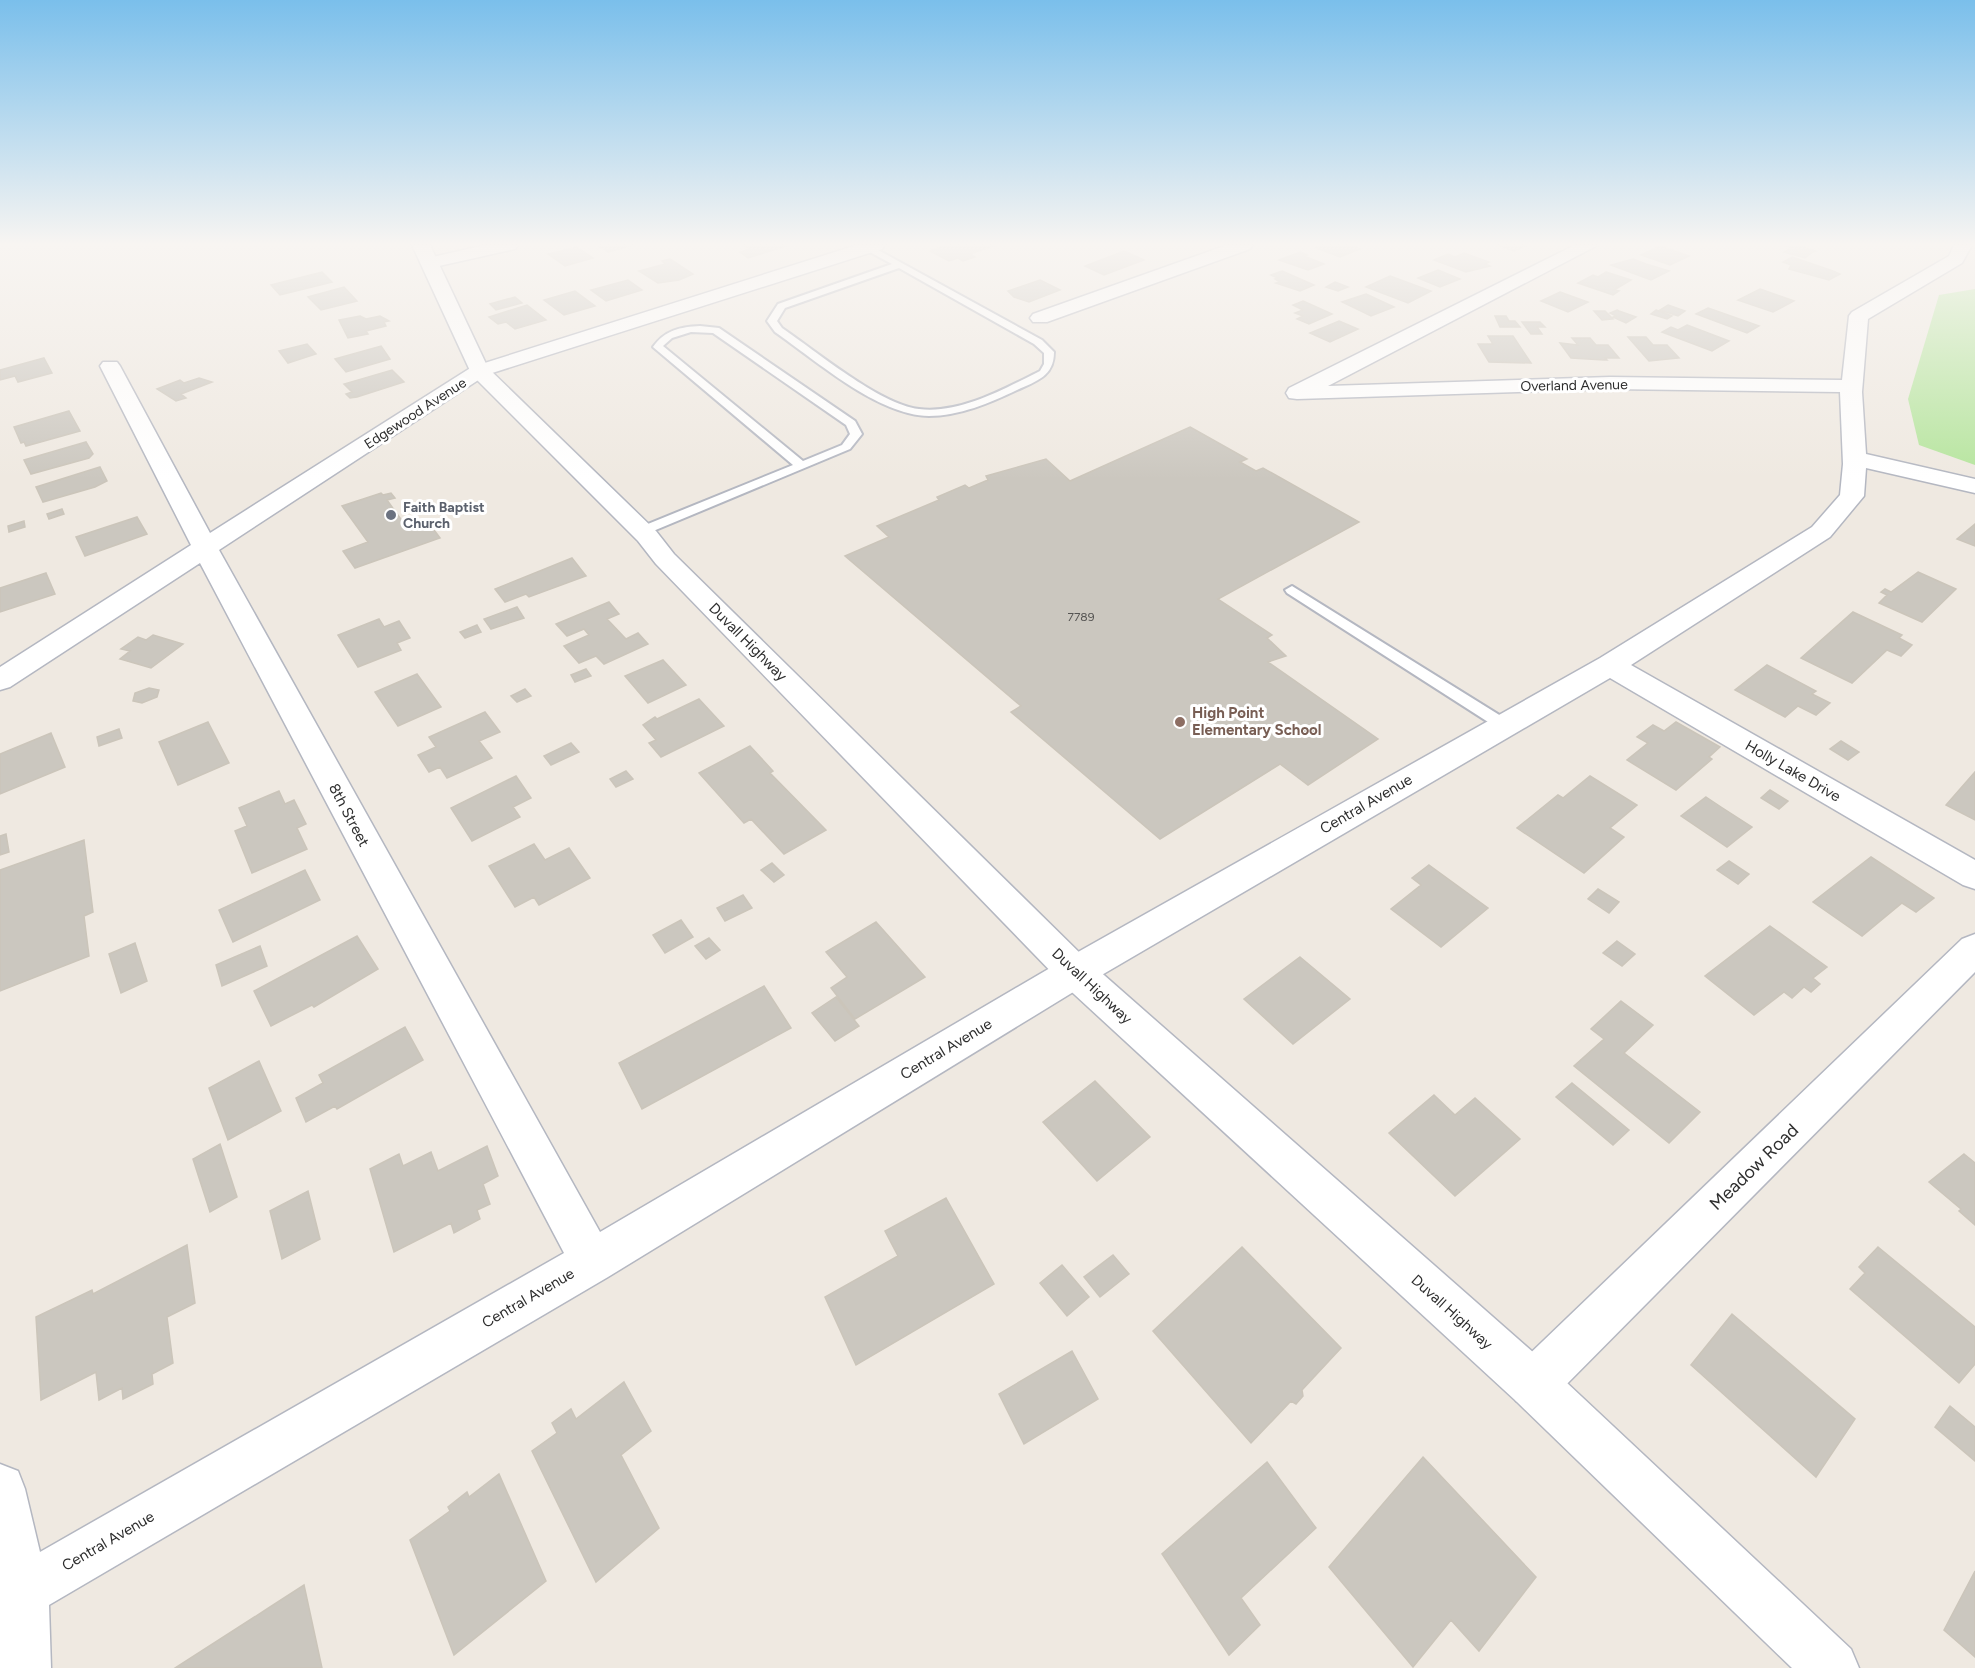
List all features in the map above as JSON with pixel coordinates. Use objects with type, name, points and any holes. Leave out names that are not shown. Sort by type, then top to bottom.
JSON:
[{"type":"street","name":"Duvall Highway","points":[[457,323],[479,371],[642,531],[681,576],[1075,972],[1533,1384],[1832,1668]]},
{"type":"street","name":"Edgewood Avenue","points":[[0,680],[479,371],[630,323]]},
{"type":"street","name":"Overland Avenue","points":[[1436,323],[1297,393],[1611,383],[1851,386]]},
{"type":"street","name":"Central Avenue","points":[[11,1597],[592,1261],[1075,972],[1610,665],[1821,532],[1852,496],[1855,461],[1851,386],[1858,323]]},
{"type":"street","name":"8th Street","points":[[110,366],[205,548],[592,1261]]},
{"type":"street","points":[[1855,461],[1975,486]]},
{"type":"street","name":"Holly Lake Drive","points":[[1610,665],[1975,876]]},
{"type":"street","name":"Meadow Road","points":[[1533,1384],[1975,949]]},
{"type":"street","points":[[0,1489],[11,1597],[24,1668]]},
{"type":"lane","points":[[773,323],[778,330],[888,402],[917,412],[937,412],[960,408],[1044,373],[1049,364],[1049,352],[1038,342],[1003,323]]},
{"type":"lane","points":[[642,531],[846,447],[856,434],[851,423],[716,330],[698,328],[678,331],[662,339],[658,347],[801,465]]},
{"type":"lane","points":[[1292,590],[1504,724]]},
{"type":"green space","points":[[1931,323],[1975,323],[1975,465],[1919,445],[1908,399]]},
{"type":"building","points":[[340,323],[384,323],[386,326],[366,331],[368,334],[348,338]]},
{"type":"building","points":[[507,323],[536,323],[515,329]]},
{"type":"building","points":[[1335,323],[1343,323],[1358,329],[1330,342],[1310,333]]},
{"type":"building","points":[[1498,323],[1517,323],[1520,327],[1500,327]]},
{"type":"building","points":[[1523,323],[1541,323],[1545,327],[1537,327],[1542,334],[1531,334]]},
{"type":"building","points":[[1720,323],[1750,323],[1759,326],[1747,333]]},
{"type":"building","points":[[1687,325],[1729,341],[1712,351],[1662,332],[1671,327],[1678,330]]},
{"type":"building","points":[[1488,336],[1513,336],[1531,363],[1489,362],[1478,344],[1493,344]]},
{"type":"building","points":[[1628,337],[1646,337],[1653,345],[1667,345],[1679,358],[1649,361]]},
{"type":"building","points":[[1572,338],[1590,338],[1596,345],[1608,345],[1619,358],[1605,358],[1607,360],[1604,360],[1571,358],[1560,343],[1578,345]]},
{"type":"building","points":[[307,344],[316,354],[288,363],[279,351]]},
{"type":"building","points":[[381,346],[390,359],[346,372],[335,359]]},
{"type":"building","points":[[44,358],[52,373],[18,382],[15,376],[0,380],[0,370]]},
{"type":"building","points":[[392,370],[404,382],[357,397],[350,398],[346,394],[352,392],[344,384]]},
{"type":"building","points":[[199,378],[212,382],[181,394],[186,398],[176,401],[157,389],[180,380],[184,383]]},
{"type":"building","points":[[69,411],[80,431],[26,446],[24,442],[21,443],[14,427]]},
{"type":"building","name":"High Point Elementary School","points":[[1190,427],[1247,459],[1240,462],[1256,471],[1263,468],[1359,522],[1218,599],[1272,635],[1267,638],[1286,656],[1268,662],[1378,739],[1308,785],[1280,764],[1160,839],[1011,712],[1021,706],[845,556],[889,537],[877,526],[939,500],[937,497],[965,485],[969,488],[988,480],[986,476],[1046,459],[1070,481]]},
{"type":"building","points":[[86,442],[93,454],[89,458],[31,474],[24,460]]},
{"type":"building","points":[[100,467],[107,481],[95,487],[43,502],[36,487]]},
{"type":"building","points":[[381,493],[383,495],[391,493],[395,498],[387,500],[408,529],[428,522],[440,538],[355,568],[343,551],[368,542],[342,506]]},
{"type":"building","points":[[62,509],[64,514],[49,519],[47,514]]},
{"type":"building","points":[[137,517],[147,534],[85,556],[76,537]]},
{"type":"building","points":[[24,521],[25,527],[9,532],[8,526]]},
{"type":"building","points":[[1975,524],[1975,546],[1957,539]]},
{"type":"building","points":[[572,558],[586,576],[529,597],[526,594],[505,602],[495,589]]},
{"type":"building","points":[[1918,572],[1956,589],[1922,622],[1879,603],[1887,595],[1881,592],[1885,589],[1891,592]]},
{"type":"building","points":[[46,573],[55,594],[0,612],[0,588]]},
{"type":"building","points":[[609,602],[619,614],[607,619],[626,639],[638,633],[648,644],[604,664],[596,656],[579,663],[564,646],[589,635],[584,629],[567,636],[556,624]]},
{"type":"building","points":[[517,607],[524,618],[491,629],[484,619]]},
{"type":"building","points":[[1853,612],[1902,635],[1899,638],[1912,645],[1901,656],[1887,650],[1852,683],[1801,658]]},
{"type":"building","points":[[379,619],[384,627],[399,621],[410,638],[397,643],[401,650],[358,667],[338,635]]},
{"type":"building","points":[[477,625],[481,632],[465,638],[460,632]]},
{"type":"building","points":[[153,635],[183,644],[151,668],[120,659],[130,651],[121,649],[138,637],[146,640]]},
{"type":"building","points":[[663,660],[686,685],[648,703],[625,676]]},
{"type":"building","points":[[1767,665],[1816,691],[1812,694],[1830,703],[1816,715],[1798,706],[1785,717],[1735,690]]},
{"type":"building","points":[[586,669],[591,676],[575,682],[571,675]]},
{"type":"building","points":[[417,674],[441,707],[398,726],[375,692]]},
{"type":"building","points":[[149,688],[159,690],[157,697],[142,703],[133,701],[135,693]]},
{"type":"building","points":[[525,689],[531,696],[517,702],[511,696]]},
{"type":"building","points":[[699,699],[724,726],[661,757],[649,743],[656,740],[643,725],[655,717],[657,719]]},
{"type":"building","points":[[485,712],[500,732],[479,741],[492,758],[447,778],[440,767],[429,772],[418,755],[436,747],[429,737]]},
{"type":"building","points":[[208,722],[229,763],[178,785],[159,742]]},
{"type":"building","points":[[1676,722],[1720,747],[1709,757],[1712,759],[1676,790],[1627,760],[1648,743],[1637,737],[1653,725],[1664,731]]},
{"type":"building","points":[[119,729],[122,738],[99,746],[97,737]]},
{"type":"building","points":[[51,733],[65,767],[0,794],[0,754]]},
{"type":"building","points":[[1841,741],[1859,752],[1848,760],[1830,749]]},
{"type":"building","points":[[571,743],[579,752],[551,765],[544,756]]},
{"type":"building","points":[[750,746],[773,771],[770,773],[826,830],[784,854],[751,819],[744,823],[699,773]]},
{"type":"building","points":[[626,771],[633,779],[616,787],[610,779]]},
{"type":"building","points":[[1975,772],[1975,820],[1946,805]]},
{"type":"building","points":[[516,776],[531,798],[513,807],[520,817],[472,841],[451,808]]},
{"type":"building","points":[[1590,776],[1637,805],[1610,828],[1624,837],[1584,873],[1517,828],[1558,795],[1563,798]]},
{"type":"building","points":[[1770,790],[1788,801],[1779,809],[1761,798]]},
{"type":"building","points":[[279,791],[285,804],[294,800],[306,824],[297,828],[307,849],[252,873],[235,831],[247,826],[239,808]]},
{"type":"building","points":[[1706,797],[1752,827],[1727,847],[1681,816]]},
{"type":"building","points":[[6,834],[9,852],[0,855],[0,836]]},
{"type":"building","points":[[84,840],[93,912],[84,916],[89,956],[0,991],[0,870]]},
{"type":"building","points":[[534,844],[545,860],[569,848],[590,878],[539,905],[534,897],[515,907],[489,866]]},
{"type":"building","points":[[1871,857],[1934,898],[1916,912],[1902,903],[1862,936],[1813,902]]},
{"type":"building","points":[[1729,861],[1749,874],[1738,884],[1717,870]]},
{"type":"building","points":[[772,863],[784,875],[774,882],[761,870]]},
{"type":"building","points":[[1429,865],[1488,908],[1441,947],[1391,909],[1421,885],[1412,878]]},
{"type":"building","points":[[305,870],[320,900],[233,942],[219,910]]},
{"type":"building","points":[[1598,889],[1619,902],[1609,913],[1588,899]]},
{"type":"building","points":[[743,895],[752,908],[725,921],[717,908]]},
{"type":"building","points":[[681,920],[693,937],[665,953],[653,935]]},
{"type":"building","points":[[876,922],[925,977],[855,1019],[831,988],[847,977],[826,952]]},
{"type":"building","points":[[1770,926],[1827,967],[1813,978],[1820,984],[1811,992],[1804,987],[1792,998],[1784,992],[1754,1015],[1705,976]]},
{"type":"building","points":[[357,936],[378,969],[314,1007],[312,1005],[271,1026],[254,991]]},
{"type":"building","points":[[709,938],[720,950],[706,959],[695,946]]},
{"type":"building","points":[[1617,941],[1635,954],[1622,966],[1603,953]]},
{"type":"building","points":[[135,943],[147,981],[121,993],[109,954]]},
{"type":"building","points":[[260,946],[267,966],[222,986],[216,965]]},
{"type":"building","points":[[1300,957],[1350,999],[1293,1044],[1244,999]]},
{"type":"building","points":[[764,986],[791,1028],[642,1109],[619,1063]]},
{"type":"building","points":[[836,997],[859,1026],[835,1041],[812,1013]]},
{"type":"building","points":[[1621,1001],[1653,1025],[1624,1053],[1700,1112],[1669,1143],[1574,1066],[1604,1039],[1591,1029]]},
{"type":"building","points":[[405,1027],[423,1060],[337,1109],[335,1106],[306,1122],[296,1098],[323,1083],[319,1075]]},
{"type":"building","points":[[259,1061],[281,1111],[228,1140],[209,1088]]},
{"type":"building","points":[[1095,1081],[1150,1137],[1097,1181],[1043,1122]]},
{"type":"building","points":[[1572,1083],[1629,1130],[1613,1145],[1556,1097]]},
{"type":"building","points":[[1434,1095],[1455,1115],[1475,1098],[1520,1139],[1455,1196],[1389,1133]]},
{"type":"building","points":[[220,1144],[237,1197],[210,1212],[193,1159]]},
{"type":"building","points":[[487,1146],[498,1176],[483,1184],[490,1204],[477,1210],[480,1219],[454,1233],[451,1223],[394,1252],[370,1169],[399,1154],[403,1166],[431,1152],[438,1171]]},
{"type":"building","points":[[1964,1154],[1975,1163],[1975,1225],[1959,1211],[1961,1209],[1929,1182]]},
{"type":"building","points":[[308,1191],[320,1239],[282,1259],[270,1211]]},
{"type":"building","points":[[946,1198],[994,1284],[856,1365],[825,1297],[898,1256],[885,1231]]},
{"type":"building","points":[[187,1245],[195,1303],[167,1317],[173,1363],[152,1374],[153,1384],[123,1399],[122,1388],[99,1400],[96,1372],[41,1400],[36,1317],[92,1290],[93,1294]]},
{"type":"building","points":[[1242,1247],[1341,1348],[1302,1390],[1303,1396],[1296,1404],[1291,1401],[1251,1443],[1153,1331]]},
{"type":"building","points":[[1878,1247],[1975,1327],[1975,1364],[1959,1383],[1850,1289],[1865,1273],[1859,1267]]},
{"type":"building","points":[[1113,1255],[1129,1274],[1100,1297],[1084,1277]]},
{"type":"building","points":[[1062,1265],[1089,1297],[1067,1316],[1040,1283]]},
{"type":"building","points":[[1732,1314],[1855,1419],[1816,1477],[1691,1365]]},
{"type":"building","points":[[1072,1351],[1098,1399],[1024,1444],[999,1394]]},
{"type":"building","points":[[624,1382],[651,1431],[621,1455],[659,1528],[596,1582],[532,1451],[557,1433],[552,1423],[571,1409],[576,1419]]},
{"type":"building","points":[[1950,1406],[1975,1427],[1975,1461],[1935,1427]]},
{"type":"building","points":[[1423,1457],[1536,1577],[1479,1651],[1451,1620],[1413,1667],[1329,1567]]},
{"type":"building","points":[[1267,1462],[1316,1528],[1241,1598],[1260,1625],[1229,1655],[1162,1554]]},
{"type":"building","points":[[499,1474],[546,1581],[454,1655],[410,1540],[450,1511],[448,1507],[467,1492],[469,1497]]},
{"type":"building","points":[[1975,1571],[1975,1657],[1944,1630]]},
{"type":"building","points":[[304,1585],[322,1668],[175,1668],[270,1607]]},
{"type":"place","name":"Faith Baptist Church","points":[[391,515]]},
{"type":"place","name":"High Point Elementary School","points":[[1180,722]]}]
